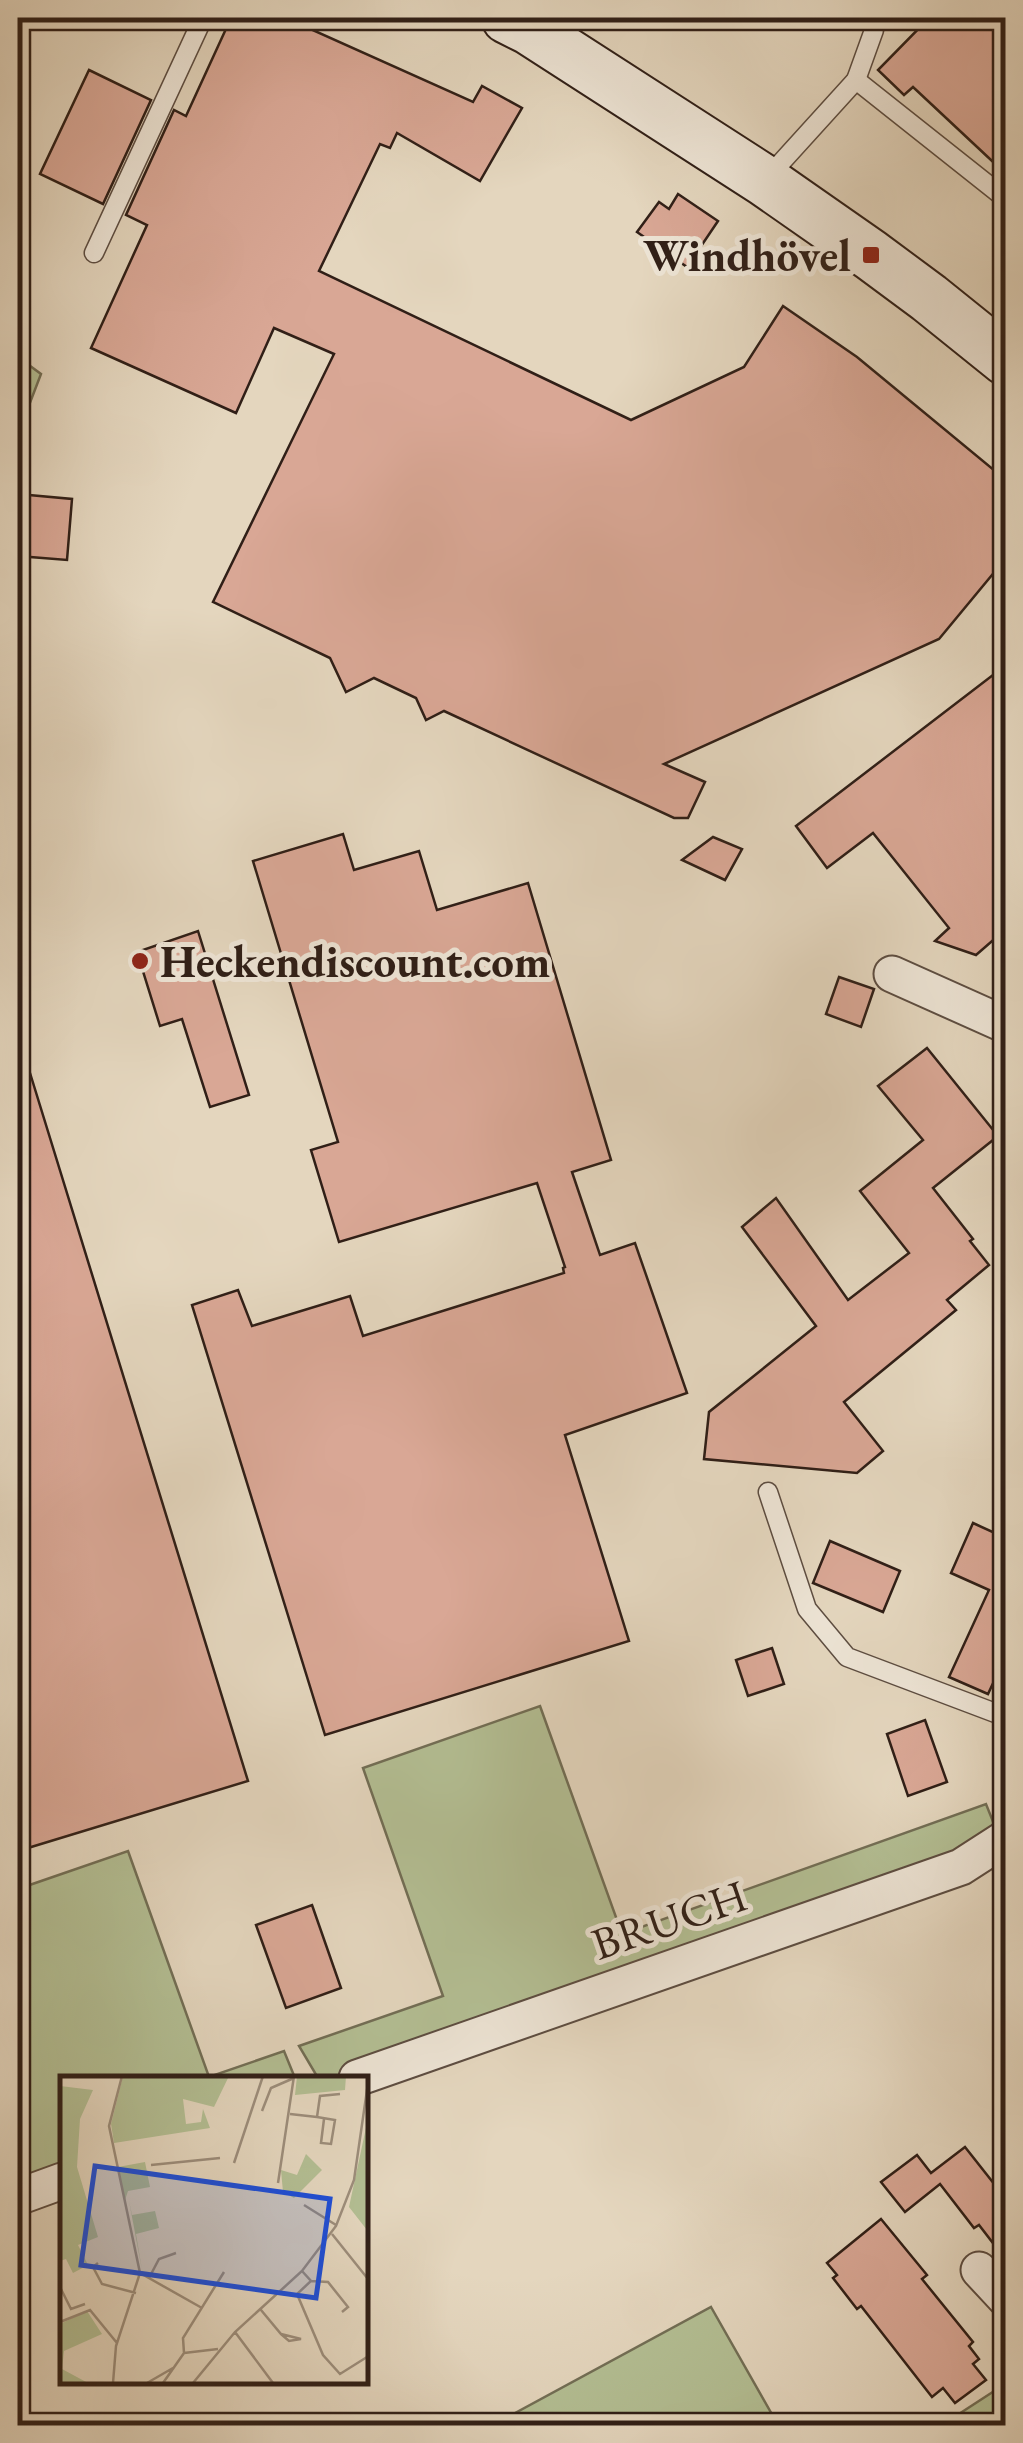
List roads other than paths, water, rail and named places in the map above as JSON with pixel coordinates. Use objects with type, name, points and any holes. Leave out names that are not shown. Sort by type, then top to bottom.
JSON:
[{"type":"main road","points":[[506,18],[529,29],[764,182],[930,298],[1006,360]]},
{"type":"street","points":[[892,974],[1006,1025]]},
{"type":"street","name":"BRUCH","points":[[364,2076],[961,1866],[1006,1838]]},
{"type":"street","points":[[18,2197],[60,2183]]},
{"type":"street","points":[[978,2270],[1006,2299]]},
{"type":"lane","points":[[94,254],[203,18]]},
{"type":"lane","points":[[764,182],[856,80],[874,30],[867,18]]},
{"type":"lane","points":[[856,80],[1006,199]]},
{"type":"lane","points":[[768,1492],[808,1609],[847,1657],[1006,1716]]},
{"type":"place","name":"Windhövel","points":[[871,255]]},
{"type":"place","name":"Heckendiscount.com","points":[[140,961]]}]
